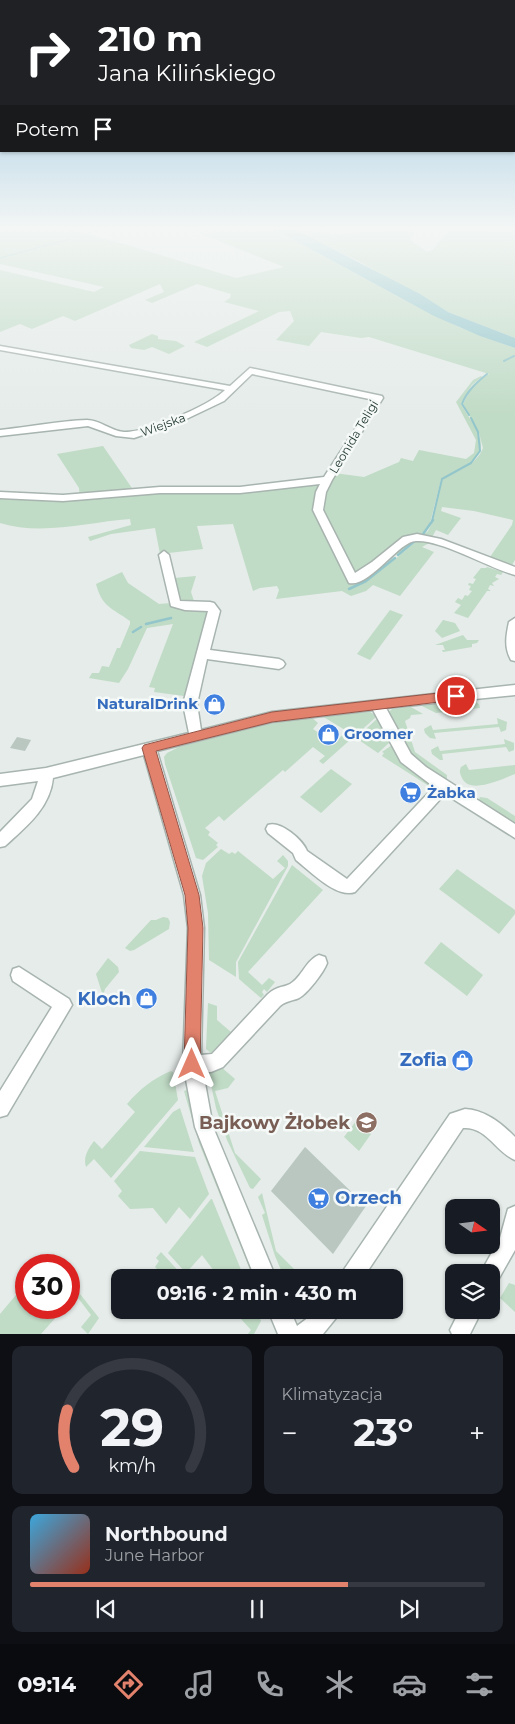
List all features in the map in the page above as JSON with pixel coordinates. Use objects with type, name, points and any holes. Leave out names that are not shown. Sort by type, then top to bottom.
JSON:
[{"type":"street","points":[[0,348],[232,389]]},
{"type":"street","name":"Leonida Teligi","points":[[0,495],[63,498],[160,490],[240,490],[327,480],[379,398],[250,371],[232,389]]},
{"type":"street","name":"Wiejska","points":[[0,433],[89,424],[120,434],[134,435],[195,412],[221,399],[232,389]]},
{"type":"street","points":[[327,480],[321,492],[318,510],[353,580],[407,539],[417,537],[437,541],[515,571]]},
{"type":"street","points":[[164,555],[175,603],[185,606],[205,605],[213,608],[213,618],[190,704],[196,736]]},
{"type":"street","points":[[515,622],[513,640],[515,657]]},
{"type":"street","points":[[203,654],[279,664]]},
{"type":"street","points":[[0,780],[46,774],[272,717],[515,690]]},
{"type":"street","points":[[378,704],[406,758],[444,786],[515,832]]},
{"type":"street","points":[[149,748],[192,895],[196,928],[192,1064],[204,1127],[262,1269]]},
{"type":"street","points":[[0,841],[38,803],[44,787],[46,774]]},
{"type":"street","points":[[273,829],[340,885],[350,887],[444,786]]},
{"type":"street","points":[[192,1064],[211,1063],[226,1053],[274,1000],[281,994],[295,991],[319,963]]},
{"type":"street","points":[[0,1108],[63,1005],[20,975]]},
{"type":"street","points":[[356,1269],[457,1121],[464,1116],[470,1116],[480,1121],[515,1150]]},
{"type":"street","points":[[496,1264],[509,1241],[515,1216]]},
{"type":"street","points":[[283,1319],[289,1334]]},
{"type":"street","points":[[304,1334],[317,1326],[322,1319]]},
{"type":"street","points":[[461,1330],[467,1319]]},
{"type":"green space","points":[[0,290],[87,290],[94,292],[97,290],[146,290],[75,321],[63,316],[32,329],[20,324],[0,332]]},
{"type":"green space","points":[[163,290],[182,290],[152,303],[145,300],[164,292]]},
{"type":"green space","points":[[218,290],[387,290],[461,328],[515,348],[515,560],[512,565],[490,557],[512,525],[513,520],[474,511],[442,507],[441,511],[461,518],[448,535],[436,530],[429,543],[422,547],[434,552],[400,596],[373,585],[366,591],[351,596],[342,591],[276,599],[279,590],[277,586],[260,588],[253,591],[233,524],[197,526],[203,549],[160,554],[155,528],[111,534],[90,541],[88,537],[131,525],[130,519],[49,528],[16,527],[0,523],[0,493],[80,499],[79,488],[57,454],[103,446],[136,494],[213,491],[312,482],[334,473],[364,477],[399,462],[401,458],[413,461],[419,450],[466,459],[474,453],[476,440],[456,402],[473,380],[481,376],[472,385],[461,404],[480,437],[480,452],[475,459],[441,480],[429,527],[365,581],[349,588],[366,581],[428,531],[432,523],[442,480],[466,467],[476,459],[483,448],[479,433],[463,404],[473,385],[489,374],[369,337],[361,338],[321,332],[309,346],[276,340],[294,321],[290,311],[279,312],[207,347],[194,342],[259,311],[224,302],[230,298],[231,294]]},
{"type":"green space","points":[[410,290],[515,290],[515,338],[448,312]]},
{"type":"green space","points":[[152,334],[158,336],[158,339],[176,341],[185,346],[169,354],[152,347],[144,350],[131,348],[129,345]]},
{"type":"green space","points":[[487,567],[503,572],[495,577],[499,579],[492,583],[494,586],[490,585],[488,589],[491,591],[487,591],[468,618],[454,613],[461,605],[455,602],[458,598],[462,600],[465,595],[468,596],[472,591],[469,590],[471,586],[468,585],[469,583],[473,584],[476,579],[473,578],[481,568]]},
{"type":"green space","points":[[122,572],[128,583],[159,604],[171,603],[210,610],[189,729],[187,729],[184,696],[154,692],[155,688],[149,687],[173,624],[147,628],[128,669],[119,683],[89,678],[92,673],[99,673],[102,666],[109,667],[117,648],[120,648],[130,624],[130,621],[113,610],[101,598],[96,584]]},
{"type":"green space","points":[[196,576],[191,592],[195,604],[181,603],[175,599],[174,578]]},
{"type":"green space","points":[[390,610],[403,615],[370,660],[357,654]]},
{"type":"green space","points":[[443,620],[455,623],[460,631],[442,638],[435,631]]},
{"type":"green space","points":[[463,635],[467,640],[479,640],[477,643],[472,644],[472,647],[443,652],[442,650],[445,650],[443,645],[435,645]]},
{"type":"green space","points":[[472,700],[479,704],[480,708],[436,713],[422,706]]},
{"type":"green space","points":[[411,707],[423,714],[411,715],[405,721],[415,752],[447,775],[445,780],[413,759],[388,713],[392,709]]},
{"type":"green space","points":[[370,712],[377,716],[355,736],[322,716]]},
{"type":"green space","points":[[311,717],[318,723],[313,729],[333,743],[344,734],[351,739],[323,764],[319,761],[325,756],[313,747],[224,821],[219,816],[205,828],[210,832],[208,835],[218,843],[216,845],[218,847],[203,860],[196,858],[165,764],[164,757],[167,753],[179,747],[264,725]]},
{"type":"green space","points":[[378,718],[390,742],[378,753],[356,738]]},
{"type":"green space","points":[[497,718],[507,722],[506,730],[501,732],[499,727],[434,733],[436,739],[430,738],[424,729],[431,725],[433,730],[498,724]]},
{"type":"green space","points":[[504,739],[514,743],[514,750],[509,752],[506,747],[442,754],[443,760],[440,760],[432,754],[431,750],[438,746],[440,751],[505,744]]},
{"type":"green space","points":[[392,745],[434,787],[432,788],[382,756],[384,753],[382,752]]},
{"type":"green space","points":[[466,764],[469,770],[515,765],[515,774],[495,782],[479,786],[472,785],[466,783],[460,774],[461,767]]},
{"type":"green space","points":[[331,769],[352,784],[321,813],[300,797]]},
{"type":"green space","points":[[480,797],[487,798],[515,816],[515,827],[478,802]]},
{"type":"green space","points":[[221,849],[229,854],[232,852],[235,854],[238,851],[273,879],[285,868],[277,861],[283,855],[288,861],[288,866],[236,962],[236,977],[209,960],[208,913],[202,876],[206,863]]},
{"type":"green space","points":[[292,865],[323,890],[248,972],[262,985],[269,978],[275,982],[267,992],[264,989],[262,992],[264,995],[261,998],[239,979],[238,962]]},
{"type":"green space","points":[[457,869],[515,910],[515,914],[499,934],[439,889]]},
{"type":"green space","points":[[163,917],[168,918],[170,922],[169,929],[134,950],[130,951],[125,948],[151,920]]},
{"type":"green space","points":[[441,942],[483,975],[467,996],[424,963]]},
{"type":"green space","points":[[108,958],[118,967],[119,972],[105,989],[103,996],[96,974]]},
{"type":"green space","points":[[208,1003],[217,1006],[217,1020],[231,1032],[211,1053],[206,1049]]},
{"type":"green space","points":[[221,1067],[235,1079],[228,1088],[215,1091],[235,1153],[261,1179],[253,1189],[250,1188],[227,1140],[216,1108],[208,1071]]},
{"type":"green space","points":[[171,1071],[173,1072],[178,1100],[111,1178],[94,1159],[86,1167],[87,1153],[94,1141],[102,1149],[135,1112],[127,1104],[147,1085]]},
{"type":"green space","points":[[187,1090],[201,1142],[253,1269],[250,1269],[199,1143],[184,1091]]},
{"type":"green space","points":[[180,1108],[194,1152],[144,1147],[173,1112]]},
{"type":"green space","points":[[356,1121],[371,1134],[359,1151],[344,1137]]},
{"type":"green space","points":[[140,1151],[195,1157],[209,1194],[190,1219],[179,1207],[166,1224],[153,1208],[130,1209],[118,1196],[122,1191],[114,1181]]},
{"type":"green space","points":[[262,1193],[276,1251],[294,1269],[281,1269],[262,1215],[265,1213],[258,1197]]},
{"type":"green space","points":[[212,1199],[241,1269],[212,1269],[202,1255],[190,1269],[182,1269],[168,1253]]},
{"type":"green space","points":[[161,1252],[177,1269],[157,1269],[155,1267],[159,1261],[156,1258]]},
{"type":"green space","points":[[509,1283],[515,1285],[515,1312],[500,1298]]},
{"type":"green space","points":[[80,1294],[99,1318],[88,1334],[81,1327],[91,1315],[80,1301]]},
{"type":"green space","points":[[15,1296],[15,1319],[54,1319],[41,1334],[0,1334],[0,1314]]},
{"type":"green space","points":[[241,1319],[260,1319],[261,1321],[254,1334],[248,1334],[251,1330]]},
{"type":"water","points":[[387,290],[413,290],[448,312],[515,338],[515,348],[480,336],[434,316]]},
{"type":"building","points":[[17,737],[31,740],[25,751],[10,748]]},
{"type":"building","name":"Orzech","points":[[305,1147],[366,1206],[333,1254],[271,1191]]},
{"type":"waterway","points":[[504,361],[512,357]]},
{"type":"waterway","points":[[469,415],[462,404],[466,395],[487,374]]},
{"type":"waterway","points":[[432,521],[442,479],[471,463],[480,451],[478,432],[471,418]]},
{"type":"waterway","points":[[421,537],[433,520]]},
{"type":"waterway","points":[[398,555],[416,540]]},
{"type":"waterway","points":[[349,589],[366,581],[395,558]]},
{"type":"waterway","points":[[146,624],[171,618]]},
{"type":"waterway","points":[[133,632],[141,627]]},
{"type":"place","name":"NaturalDrink","points":[[214,704]]},
{"type":"place","name":"Groomer","points":[[328,734]]},
{"type":"place","name":"Żabka","points":[[411,793]]},
{"type":"place","name":"Kloch","points":[[147,999]]},
{"type":"place","name":"Zofia","points":[[463,1060]]},
{"type":"place","name":"Bajkowy Żłobek","points":[[366,1123]]},
{"type":"place","name":"Orzech","points":[[319,1198]]},
{"type":"route","points":[[192,1064],[196,928],[192,895],[189,879],[149,748],[272,717],[333,708],[456,696]]}]
